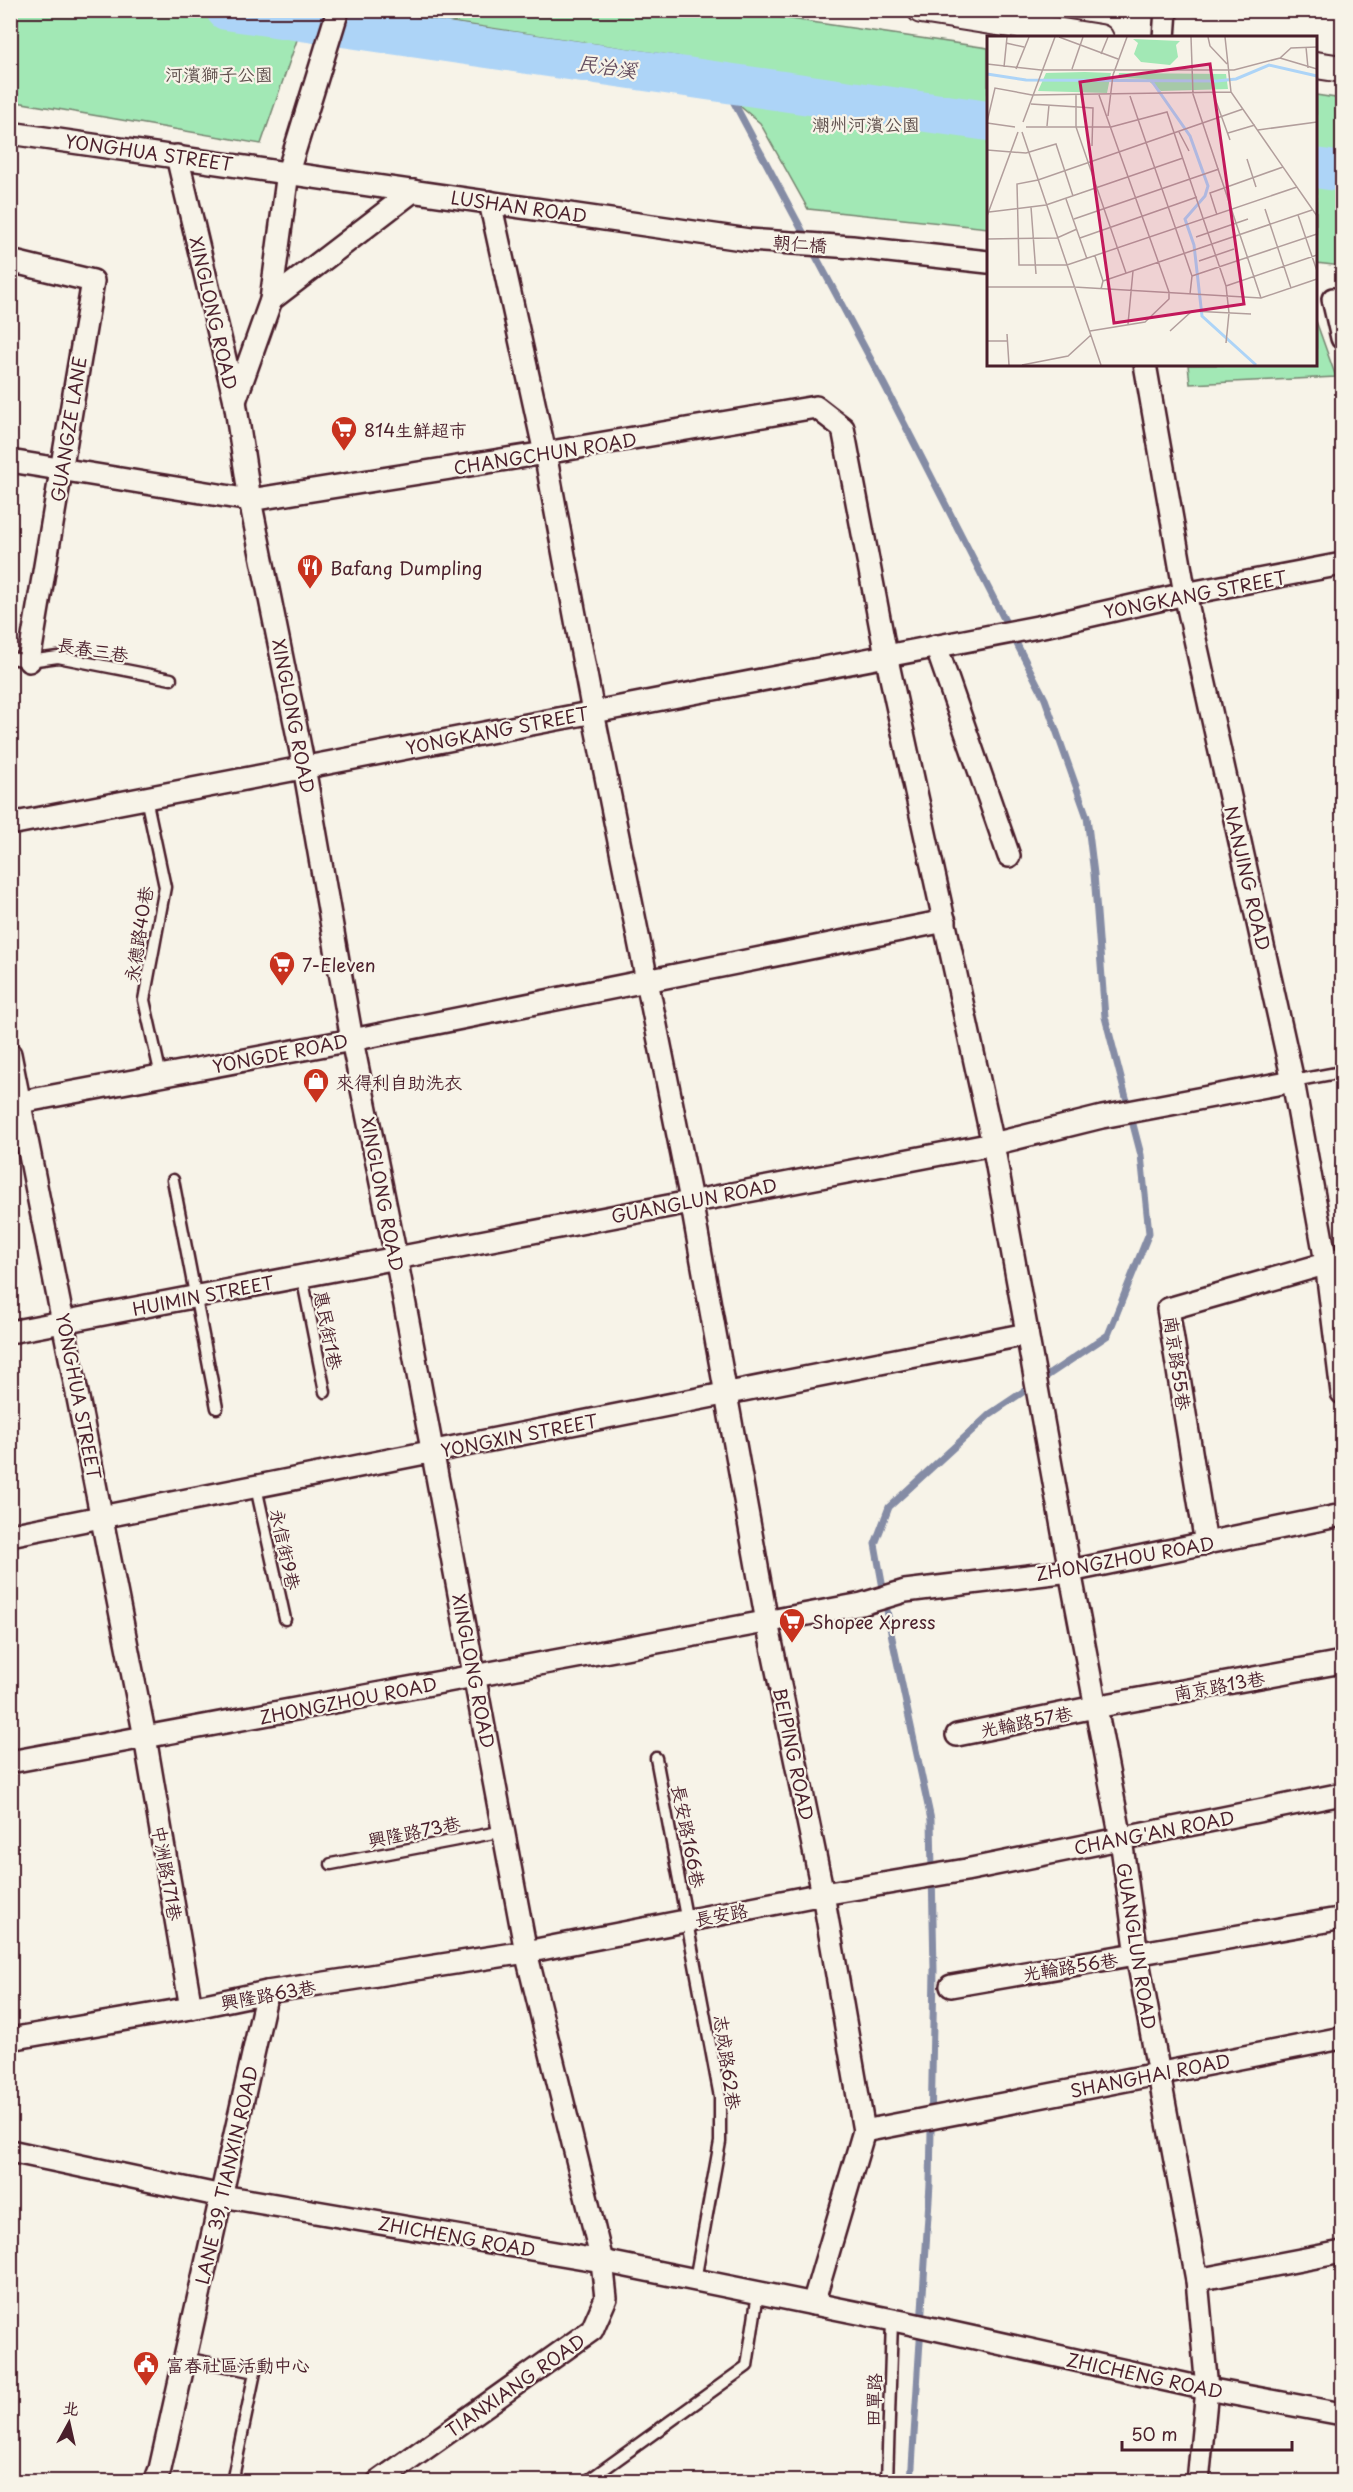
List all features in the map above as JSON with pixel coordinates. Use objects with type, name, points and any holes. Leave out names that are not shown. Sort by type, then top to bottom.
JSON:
[{"type":"street","name":"XINGLONG ROAD","points":[[235,401],[271,300],[288,172],[338,10]]},
{"type":"street","points":[[921,10],[1087,36]]},
{"type":"street","points":[[1164,36],[1166,10]]},
{"type":"street","points":[[1317,65],[1342,69]]},
{"type":"street","name":"YONGHUA STREET","points":[[10,133],[288,172]]},
{"type":"street","name":"XINGLONG ROAD","points":[[177,156],[235,401],[250,500],[304,767],[352,1040],[396,1257],[526,1952]]},
{"type":"street","name":"LUSHAN ROAD","points":[[288,172],[749,240]]},
{"type":"street","points":[[271,300],[413,191]]},
{"type":"street","name":"BEIPING ROAD","points":[[490,202],[545,453],[593,712],[691,1200],[724,1394],[767,1622],[823,1894],[864,2131],[813,2304]]},
{"type":"street","name":"朝仁橋","points":[[749,240],[852,247],[987,262]]},
{"type":"street","name":"GUANGZE LANE","points":[[10,261],[93,281],[62,468],[20,659]]},
{"type":"street","points":[[1330,299],[1342,338]]},
{"type":"street","name":"NANJING ROAD","points":[[1145,366],[1185,594],[1334,1261],[1342,1393]]},
{"type":"street","name":"CHANGCHUN ROAD","points":[[10,461],[250,500],[545,453],[816,406],[843,428],[886,655],[993,1144]]},
{"type":"street","name":"YONGKANG STREET","points":[[10,824],[1047,625],[1185,594],[1342,564]]},
{"type":"street","points":[[936,646],[1009,856]]},
{"type":"street","name":"YONGDE ROAD","points":[[15,1103],[352,1040],[945,921]]},
{"type":"street","name":"YONGHUA STREET","points":[[10,1054],[15,1103],[64,1322],[146,1737]]},
{"type":"street","name":"GUANGLUN ROAD","points":[[396,1257],[993,1144],[1102,1117],[1293,1081]]},
{"type":"street","points":[[993,1144],[1028,1341]]},
{"type":"street","name":"HUIMIN STREET","points":[[10,1332],[396,1257]]},
{"type":"street","name":"南京路55巷","points":[[1206,1544],[1168,1309],[1334,1261]]},
{"type":"street","name":"GUANGLUN ROAD","points":[[1028,1341],[1121,1839],[1137,1955],[1197,2280],[1207,2389],[1198,2481]]},
{"type":"street","name":"YONGXIN STREET","points":[[10,1535],[724,1394],[1028,1341]]},
{"type":"street","name":"ZHONGZHOU ROAD","points":[[10,1762],[862,1604],[905,1591],[1070,1571],[1342,1515]]},
{"type":"street","name":"南京路13巷","points":[[1095,1707],[1342,1662]]},
{"type":"street","name":"光輪路57巷","points":[[957,1735],[1095,1707]]},
{"type":"street","name":"中洲路171巷","points":[[146,1737],[191,2008]]},
{"type":"street","name":"CHANG'AN ROAD","points":[[916,1878],[966,1870],[1342,1794]]},
{"type":"street","name":"長安路","points":[[526,1952],[916,1878]]},
{"type":"street","name":"光輪路56巷","points":[[951,1986],[1332,1920]]},
{"type":"street","name":"興隆路63巷","points":[[10,2039],[191,2008],[267,1992],[526,1952]]},
{"type":"street","name":"TIANXIANG ROAD","points":[[378,2481],[592,2330],[606,2298],[602,2261],[526,1952]]},
{"type":"street","name":"LANE 39, TIANXIN ROAD","points":[[155,2481],[160,2469],[267,1992]]},
{"type":"street","name":"SHANGHAI ROAD","points":[[864,2131],[1342,2038]]},
{"type":"street","name":"ZHICHENG ROAD","points":[[10,2151],[222,2196],[602,2261],[897,2321],[1207,2389],[1342,2414]]},
{"type":"street","points":[[1197,2280],[1342,2252]]},
{"type":"lane","name":"長春三巷","points":[[20,659],[58,657],[171,679]]},
{"type":"lane","name":"永德路40巷","points":[[146,798],[165,887],[144,1000],[161,1076]]},
{"type":"lane","points":[[1293,1081],[1342,1072]]},
{"type":"lane","points":[[173,1180],[217,1408]]},
{"type":"lane","name":"惠民街1巷","points":[[302,1276],[324,1392]]},
{"type":"lane","name":"永信街9巷","points":[[256,1486],[285,1618]]},
{"type":"lane","name":"長安路166巷","points":[[656,1758],[688,1920]]},
{"type":"lane","name":"興隆路73巷","points":[[331,1864],[504,1831]]},
{"type":"lane","name":"志成路62巷","points":[[688,1920],[720,2097],[720,2142],[695,2280]]},
{"type":"lane","points":[[586,2481],[747,2366],[758,2293]]},
{"type":"lane","name":"田單路","points":[[887,2481],[897,2321]]},
{"type":"lane","points":[[185,2358],[255,2372],[231,2481]]},
{"type":"green space","name":"潮州河濱公園","points":[[729,10],[987,48],[987,228],[808,209],[760,123],[681,57],[391,13],[392,11]]},
{"type":"green space","name":"河濱獅子公園","points":[[10,11],[307,11],[261,144],[11,101]]},
{"type":"green space","points":[[1317,95],[1342,99],[1342,266],[1317,263]]},
{"type":"green space","points":[[1317,324],[1336,377],[1190,384],[1188,366],[1317,366]]},
{"type":"waterway","name":"民治溪","points":[[226,10],[987,121]]},
{"type":"waterway","points":[[723,82],[885,386],[1045,699],[1087,817],[1094,874],[1105,1017],[1141,1155],[1149,1233],[1108,1335],[990,1414],[889,1507],[875,1544],[892,1638],[931,1820],[934,1970],[930,2184],[911,2482]]},
{"type":"waterway","name":"民治溪","points":[[1317,168],[1342,172]]},
{"type":"place","name":"814生鮮超市","points":[[344,452]]},
{"type":"place","name":"Bafang Dumpling","points":[[310,590]]},
{"type":"place","name":"7-Eleven","points":[[282,987]]},
{"type":"place","name":"來得利自助洗衣","points":[[316,1104]]},
{"type":"place","name":"Shopee Xpress","points":[[792,1644]]},
{"type":"place","name":"富春社區活動中心","points":[[146,2387]]}]
